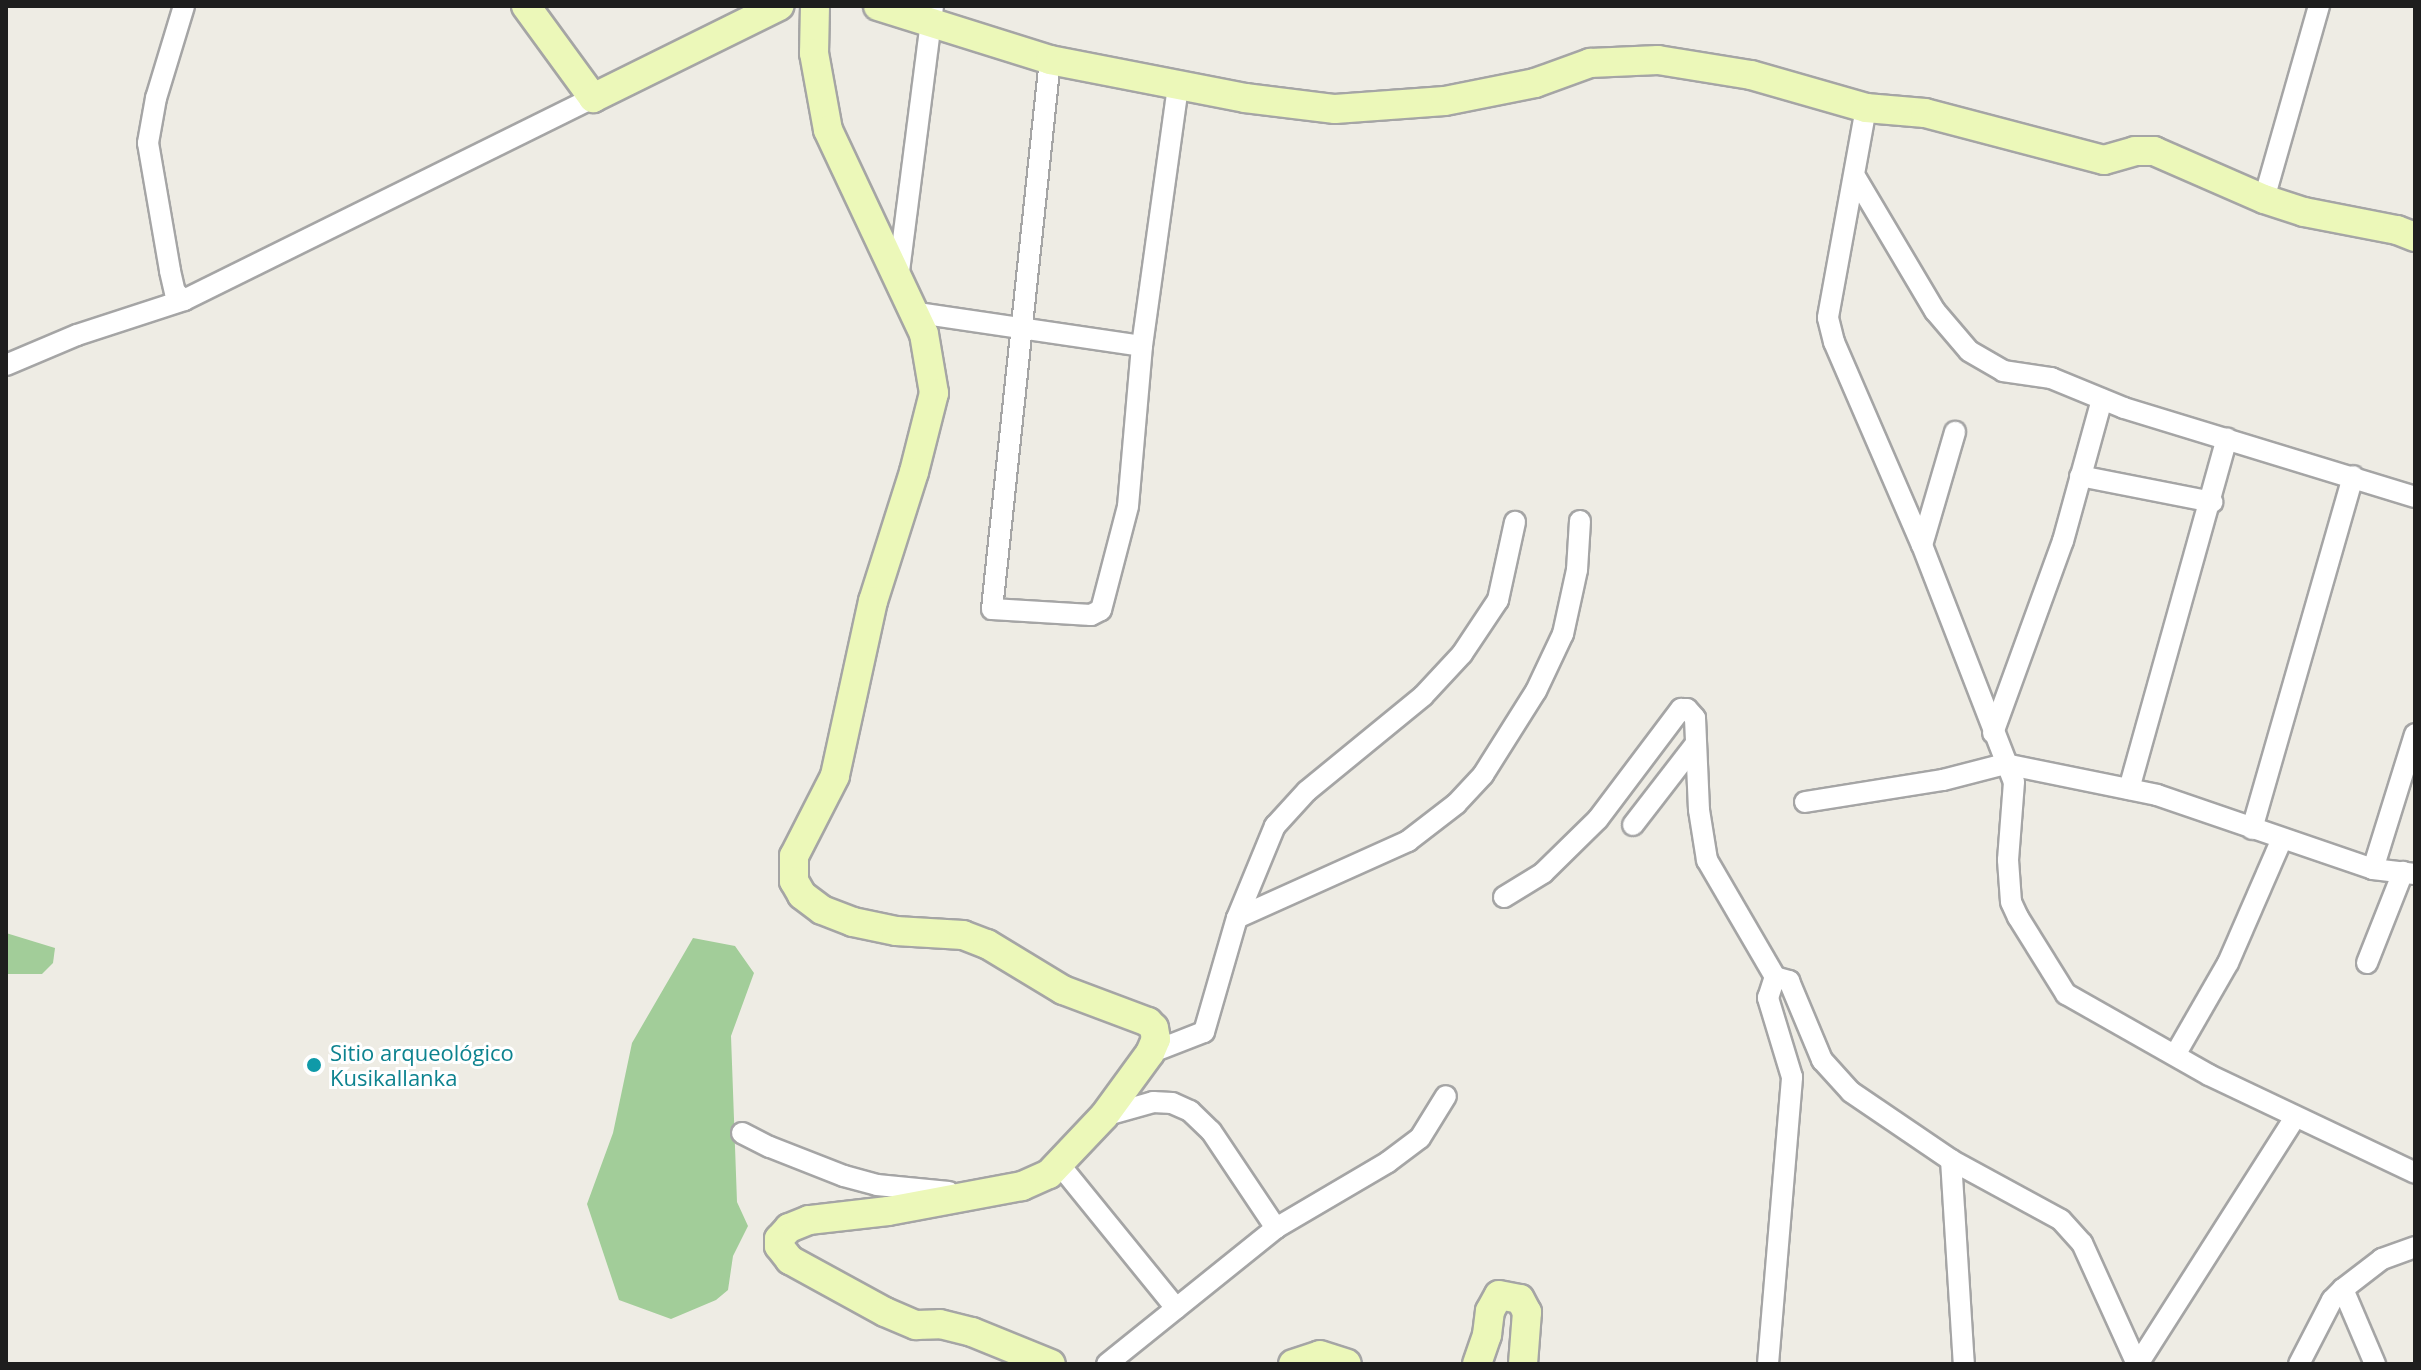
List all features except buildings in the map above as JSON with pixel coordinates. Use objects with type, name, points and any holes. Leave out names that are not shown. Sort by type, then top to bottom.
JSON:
[{"type":"main road","points":[[526,6],[593,98],[779,6]]},
{"type":"main road","points":[[815,6],[814,53],[828,130],[924,334],[934,393],[914,472],[873,601],[835,776],[794,856],[794,881],[802,895],[822,910],[853,922],[896,931],[963,935],[987,944],[1063,990],[1148,1022],[1154,1028],[1156,1039],[1150,1053],[1104,1116],[1049,1174],[1005,1189],[888,1211],[809,1220],[789,1228],[779,1239],[779,1246],[790,1260],[885,1312],[916,1325],[940,1324],[972,1332],[1051,1364]]},
{"type":"main road","points":[[878,6],[933,14],[1050,60],[1178,85],[1335,109],[1445,101],[1535,83],[1590,63],[1658,60],[1751,75],[1866,108],[1925,113],[2104,160],[2135,151],[2154,151],[2264,199],[2415,237]]},
{"type":"main road","points":[[1477,1364],[1494,1303],[1499,1295],[1512,1295],[1520,1299],[1527,1312],[1523,1364]]},
{"type":"main road","points":[[1293,1364],[1320,1355],[1347,1364]]},
{"type":"street","points":[[184,6],[156,98],[148,143],[170,271],[175,292],[184,300]]},
{"type":"street","points":[[2264,199],[2319,6]]},
{"type":"street","points":[[898,279],[933,14]]},
{"type":"street","points":[[1050,60],[992,609],[1091,615],[1101,610],[1128,506],[1142,346],[1178,85]]},
{"type":"street","points":[[6,365],[77,335],[184,300],[593,98]]},
{"type":"street","points":[[1866,108],[1856,178],[1828,318],[1834,342],[1922,545],[2014,782],[2008,860],[2011,902],[2039,955],[2066,994],[2295,1118],[2415,1173]]},
{"type":"street","points":[[1856,178],[1935,311],[1969,351],[2003,371],[2051,378],[2102,399],[2415,497]]},
{"type":"street","points":[[912,312],[1142,346]]},
{"type":"street","points":[[1993,733],[2063,541],[2102,399]]},
{"type":"street","points":[[1922,545],[1955,432]]},
{"type":"street","points":[[2129,789],[2212,502],[2227,438]]},
{"type":"street","points":[[2080,476],[2212,502]]},
{"type":"street","points":[[2252,829],[2353,476]]},
{"type":"street","points":[[1237,918],[1408,841],[1456,804],[1483,775],[1536,691],[1563,634],[1577,570],[1580,521]]},
{"type":"street","points":[[1150,1053],[1204,1032],[1237,918],[1275,826],[1307,791],[1423,696],[1462,654],[1498,600],[1515,522]]},
{"type":"street","points":[[1504,897],[1543,873],[1598,819],[1681,709],[1692,712],[1707,860],[1775,977],[1789,981],[1822,1060],[1851,1092],[1951,1160],[2051,1214],[2082,1243],[2137,1364]]},
{"type":"street","points":[[2373,869],[2415,734]]},
{"type":"street","points":[[1633,825],[1694,746]]},
{"type":"street","points":[[1805,802],[1943,780],[2005,764],[2129,789],[2373,869],[2409,873],[2367,963]]},
{"type":"street","points":[[2175,1055],[2228,963],[2282,839]]},
{"type":"street","points":[[1768,1364],[1792,1077],[1768,998],[1775,977]]},
{"type":"street","points":[[1107,1364],[1276,1228],[1388,1162],[1420,1138],[1446,1096]]},
{"type":"street","points":[[1104,1116],[1153,1102],[1172,1103],[1190,1111],[1211,1131],[1276,1228]]},
{"type":"street","points":[[2137,1364],[2295,1118]]},
{"type":"street","points":[[742,1133],[770,1147],[877,1185],[944,1192],[1005,1189]]},
{"type":"street","points":[[1951,1160],[1964,1364]]},
{"type":"street","points":[[1059,1164],[1176,1308]]},
{"type":"street","points":[[2299,1364],[2332,1300],[2382,1259],[2415,1247]]},
{"type":"street","points":[[2343,1289],[2375,1364]]},
{"type":"green space","points":[[6,933],[55,948],[53,963],[42,974],[6,974]]},
{"type":"green space","points":[[693,938],[735,946],[754,973],[731,1036],[737,1202],[748,1226],[733,1256],[728,1290],[716,1300],[671,1319],[619,1300],[587,1204],[613,1133],[632,1043]]},
{"type":"place","name":"Sitio arqueológico Kusikallanka","points":[[314,1065]]}]
